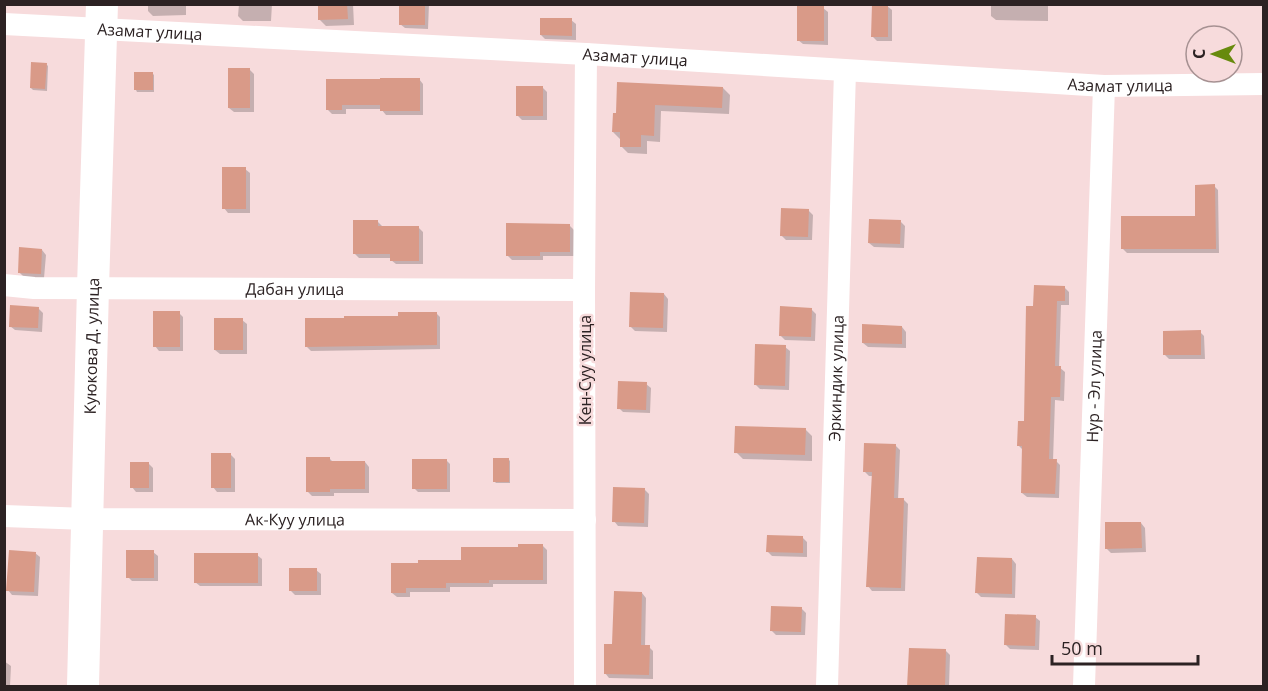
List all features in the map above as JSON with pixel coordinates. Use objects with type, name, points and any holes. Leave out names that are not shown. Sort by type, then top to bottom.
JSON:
[{"type":"street","name":"Азамат улица","points":[[4,24],[101,16],[586,54],[845,71],[1104,86],[1263,84]]},
{"type":"street","name":"Куюкова Д. улица","points":[[83,687],[101,16]]},
{"type":"street","name":"Кен-Суу улица","points":[[585,687],[586,54]]},
{"type":"street","name":"Эркиндик улица","points":[[827,687],[845,71]]},
{"type":"street","name":"Нур - Эл улица","points":[[1084,687],[1104,86]]},
{"type":"street","name":"Дабан улица","points":[[4,285],[34,288],[584,290]]},
{"type":"street","name":"Ак-Куу улица","points":[[4,516],[87,519],[585,520]]},
{"type":"building","points":[[318,4],[347,4],[348,19],[318,20]]},
{"type":"building","points":[[399,4],[425,4],[425,25],[399,25]]},
{"type":"building","points":[[872,4],[888,4],[888,37],[871,37]]},
{"type":"building","points":[[797,6],[824,6],[824,41],[797,41]]},
{"type":"building","points":[[540,18],[572,18],[572,36],[540,35]]},
{"type":"building","points":[[31,62],[47,63],[45,89],[30,88]]},
{"type":"building","points":[[228,68],[250,68],[250,108],[228,108]]},
{"type":"building","points":[[134,72],[153,72],[153,90],[134,90]]},
{"type":"building","points":[[420,78],[420,111],[380,111],[380,105],[342,105],[342,110],[326,110],[326,79]]},
{"type":"building","points":[[617,82],[723,87],[722,108],[655,105],[654,136],[641,135],[641,147],[620,147],[620,132],[612,132],[613,113],[616,113]]},
{"type":"building","points":[[516,86],[543,86],[543,116],[516,116]]},
{"type":"building","points":[[222,167],[246,167],[246,209],[222,209]]},
{"type":"building","points":[[1215,184],[1216,249],[1121,249],[1121,216],[1195,216],[1195,185]]},
{"type":"building","points":[[781,208],[809,209],[808,237],[780,236]]},
{"type":"building","points":[[869,219],[901,220],[900,244],[868,243]]},
{"type":"building","points":[[353,220],[378,220],[378,226],[419,226],[419,261],[390,261],[390,254],[353,254]]},
{"type":"building","points":[[506,223],[570,224],[570,252],[540,252],[540,256],[506,256]]},
{"type":"building","points":[[19,247],[42,249],[41,274],[18,273]]},
{"type":"building","points":[[1034,285],[1065,286],[1065,301],[1057,301],[1055,366],[1061,366],[1060,397],[1051,397],[1049,459],[1057,459],[1055,494],[1021,493],[1022,446],[1017,446],[1018,421],[1024,421],[1026,306],[1033,306]]},
{"type":"building","points":[[630,292],[664,293],[663,328],[629,327]]},
{"type":"building","points":[[10,305],[39,307],[38,328],[9,327]]},
{"type":"building","points":[[780,306],[812,308],[811,337],[779,336]]},
{"type":"building","points":[[153,311],[180,311],[180,347],[153,347]]},
{"type":"building","points":[[398,312],[437,312],[437,345],[305,347],[305,318],[398,316]]},
{"type":"building","points":[[214,318],[243,318],[243,350],[214,350]]},
{"type":"building","points":[[862,324],[902,326],[902,344],[862,343]]},
{"type":"building","points":[[1201,330],[1201,355],[1163,355],[1163,331]]},
{"type":"building","points":[[755,344],[786,345],[785,386],[754,385]]},
{"type":"building","points":[[618,381],[647,382],[646,410],[617,409]]},
{"type":"building","points":[[735,426],[806,428],[805,455],[734,453]]},
{"type":"building","points":[[864,443],[896,444],[894,498],[904,498],[901,588],[866,587],[872,472],[863,472]]},
{"type":"building","points":[[211,453],[231,453],[231,488],[211,488]]},
{"type":"building","points":[[306,457],[330,457],[330,461],[365,461],[365,489],[306,492]]},
{"type":"building","points":[[493,458],[509,458],[509,482],[493,482]]},
{"type":"building","points":[[412,459],[447,459],[447,489],[412,489]]},
{"type":"building","points":[[130,462],[149,462],[149,488],[130,488]]},
{"type":"building","points":[[613,487],[645,488],[644,523],[612,522]]},
{"type":"building","points":[[1105,522],[1141,522],[1142,548],[1105,549]]},
{"type":"building","points":[[767,535],[803,536],[803,553],[766,552]]},
{"type":"building","points":[[518,544],[543,544],[543,580],[446,583],[446,588],[406,588],[406,593],[391,593],[391,563],[418,563],[418,560],[461,560],[461,547],[518,547]]},
{"type":"building","points":[[9,550],[36,552],[34,592],[6,591]]},
{"type":"building","points":[[126,550],[154,550],[154,578],[126,578]]},
{"type":"building","points":[[194,553],[258,553],[258,583],[194,583]]},
{"type":"building","points":[[977,557],[1012,558],[1012,594],[975,593]]},
{"type":"building","points":[[289,568],[317,568],[317,591],[289,591]]},
{"type":"building","points":[[614,591],[642,592],[641,645],[650,645],[649,675],[604,674],[604,644],[612,644]]},
{"type":"building","points":[[771,606],[802,607],[801,632],[770,631]]},
{"type":"building","points":[[1005,614],[1036,615],[1035,646],[1004,645]]},
{"type":"building","points":[[909,648],[946,649],[945,687],[907,687]]}]
